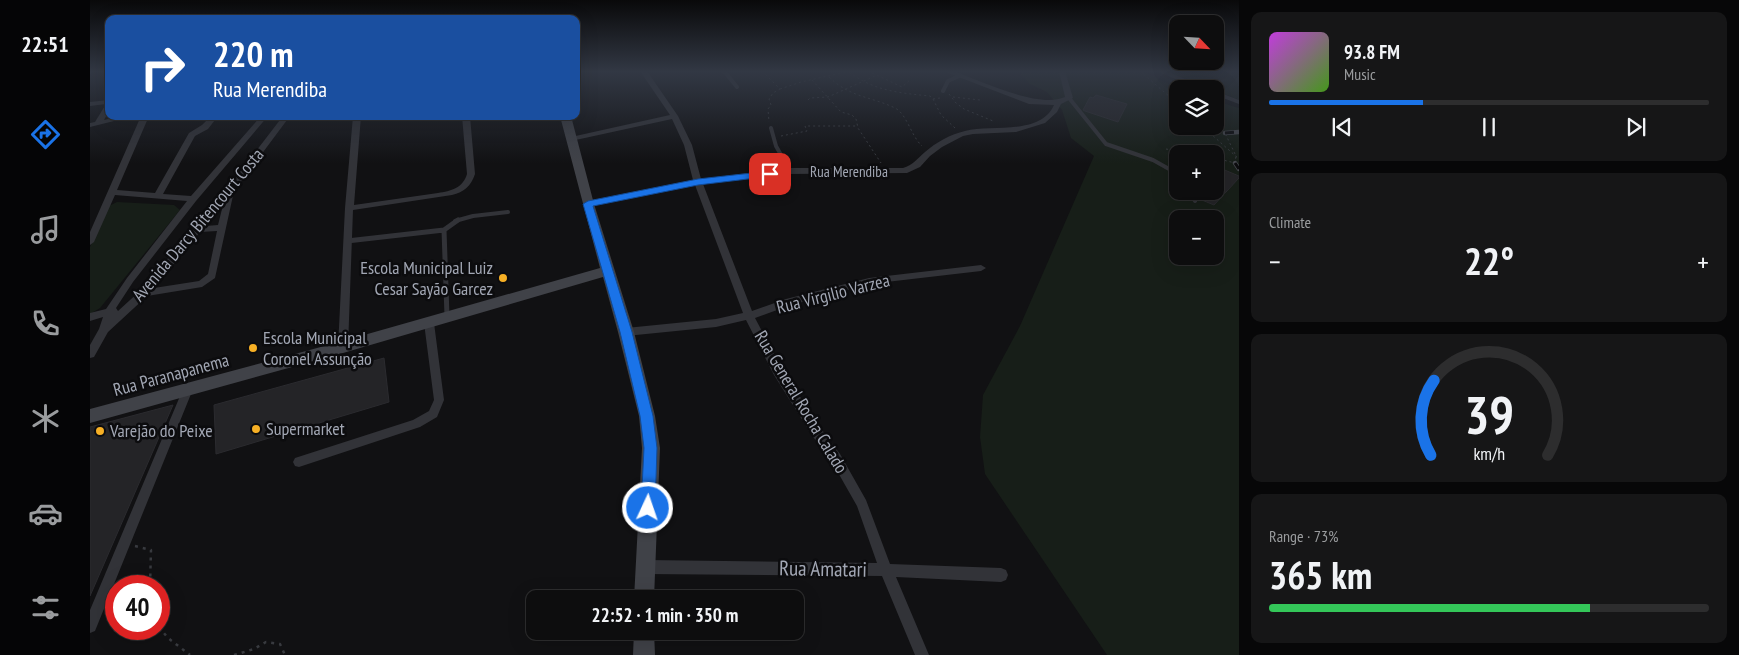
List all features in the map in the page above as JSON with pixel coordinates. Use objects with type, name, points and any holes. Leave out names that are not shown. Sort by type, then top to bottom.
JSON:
[{"type":"street","name":"Rua General Rocha Calado","points":[[664,102],[674,116],[688,144],[698,182],[749,316],[778,372],[815,430],[836,458],[857,497],[870,523],[886,570],[922,655]]},
{"type":"street","points":[[1031,102],[1061,102]]},
{"type":"street","points":[[90,104],[105,103]]},
{"type":"street","name":"Rua Merendiba","points":[[588,204],[698,182],[790,171],[887,172],[914,168],[932,151],[962,134],[976,131],[1005,131],[1049,119],[1056,110],[1058,103]]},
{"type":"street","points":[[94,124],[105,109]]},
{"type":"street","points":[[571,139],[674,116]]},
{"type":"street","points":[[94,124],[112,120]]},
{"type":"street","points":[[90,242],[143,120]]},
{"type":"street","points":[[157,196],[192,135],[205,128],[212,120]]},
{"type":"street","name":"Avenida Darcy Bitencourt Costa","points":[[90,354],[104,330],[109,312],[130,280],[193,199],[262,120]]},
{"type":"street","name":"Avenida Darcy Bitencourt Costa","points":[[104,330],[144,293],[230,191],[284,120]]},
{"type":"street","points":[[343,347],[347,240],[357,120]]},
{"type":"street","points":[[349,208],[438,196],[464,188],[470,182],[471,174],[466,120]]},
{"type":"street","points":[[565,120],[626,332],[646,416],[651,448],[644,590]]},
{"type":"street","points":[[144,293],[206,281],[212,276],[230,191]]},
{"type":"street","points":[[112,192],[193,199]]},
{"type":"street","points":[[196,229],[223,228]]},
{"type":"street","name":"Rua Virgilio Varzea","points":[[626,332],[716,324],[869,281],[981,268]]},
{"type":"street","name":"Rua Paranapanema","points":[[90,416],[447,318],[607,271]]},
{"type":"street","points":[[90,317],[131,307]]},
{"type":"street","points":[[299,462],[416,424],[433,414],[439,400],[429,323]]},
{"type":"street","points":[[90,626],[188,389]]},
{"type":"street","name":"Rua Amatari","points":[[645,567],[886,570],[1000,575]]},
{"type":"street","points":[[644,640],[644,655]]},
{"type":"lane","points":[[1072,102],[1106,144],[1153,160],[1169,169]]},
{"type":"lane","points":[[771,128],[790,171]]},
{"type":"lane","points":[[447,318],[444,230],[449,224],[460,219],[508,212]]},
{"type":"lane","points":[[347,240],[444,230]]},
{"type":"path","points":[[770,102],[771,105],[768,108],[768,116],[771,128]]},
{"type":"path","points":[[830,102],[841,112],[852,115],[856,119],[858,126],[887,172]]},
{"type":"path","points":[[876,102],[897,109],[903,115],[911,137],[921,146],[932,151]]},
{"type":"path","points":[[935,102],[937,112],[962,134]]},
{"type":"path","points":[[955,102],[997,123],[1005,131]]},
{"type":"path","points":[[774,137],[807,130],[804,126],[858,126]]},
{"type":"path","points":[[1224,161],[1235,164],[1236,156],[1225,133]]},
{"type":"path","points":[[1212,135],[1239,159]]},
{"type":"path","points":[[125,541],[143,549],[151,550],[150,575]]},
{"type":"path","points":[[170,640],[190,655]]},
{"type":"path","points":[[234,655],[254,649],[266,642],[280,644],[284,655]]},
{"type":"shaded area","points":[[1055,102],[1169,102],[1169,135],[1224,135],[1224,104],[1239,108],[1239,655],[1107,655],[985,474],[980,437],[983,395],[1020,326],[1094,156],[1071,138],[1062,110]]},
{"type":"shaded area","points":[[117,202],[174,205],[180,210],[100,308],[90,314],[90,247],[107,207]]},
{"type":"building","points":[[1088,102],[1119,102],[1127,104],[1118,122],[1083,110]]},
{"type":"building","points":[[1224,170],[1239,176],[1224,194]]},
{"type":"building","points":[[1202,200],[1219,200],[1214,205]]},
{"type":"building","name":"Supermarket","points":[[384,358],[389,402],[216,454],[214,405]]},
{"type":"building","points":[[173,405],[90,596],[90,427]]},
{"type":"railway","points":[[1225,133],[1239,132]]},
{"type":"railway","points":[[1235,163],[1239,169]]},
{"type":"place","name":"Escola Municipal Luiz Cesar Sayão Garcez","points":[[503,278]]},
{"type":"place","name":"Escola Municipal Coronel Assunção","points":[[253,348]]},
{"type":"place","name":"Supermarket","points":[[256,429]]},
{"type":"place","name":"Varejão do Peixe","points":[[100,431]]},
{"type":"route","points":[[648,508],[651,448],[646,416],[626,332],[588,204],[698,182],[770,174]]}]
